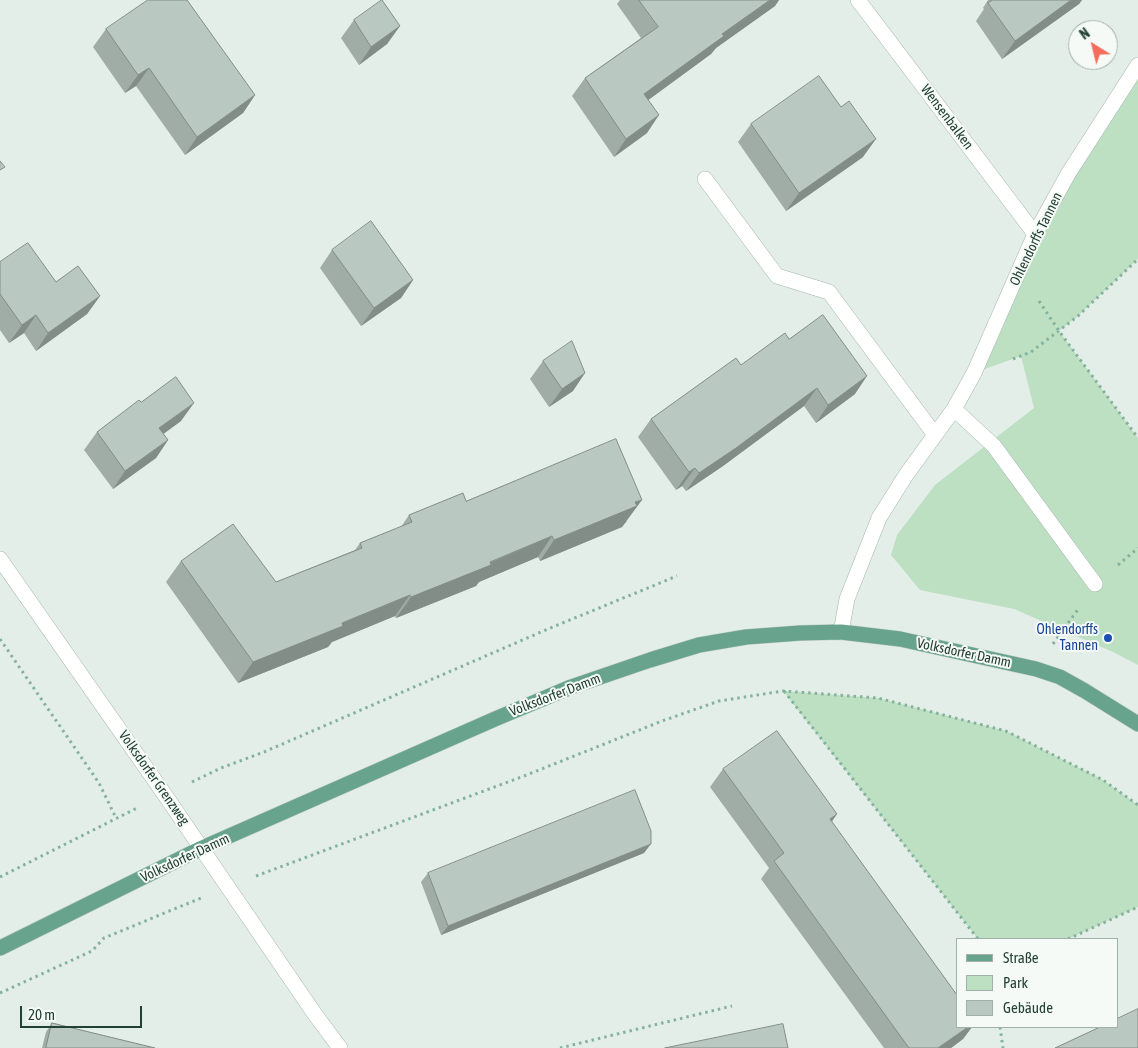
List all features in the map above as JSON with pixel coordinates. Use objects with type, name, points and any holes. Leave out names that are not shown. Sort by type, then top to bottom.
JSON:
[{"type":"main road","name":"Volksdorfer Damm","points":[[0,948],[202,848],[495,719],[571,687],[699,645],[746,637],[841,632],[900,639],[1036,669],[1060,677],[1138,724]]},
{"type":"street","name":"Wensenbalken","points":[[858,0],[1035,234]]},
{"type":"street","name":"Ohlendorffs Tannen","points":[[841,632],[847,599],[879,518],[906,475],[954,409],[974,373],[1035,234],[1068,174],[1138,65]]},
{"type":"street","points":[[705,179],[777,276],[829,292],[935,435]]},
{"type":"street","points":[[954,409],[994,446],[1095,584]]},
{"type":"street","name":"Volksdorfer Grenzweg","points":[[0,559],[166,795],[314,1013],[340,1048]]},
{"type":"path","points":[[974,373],[1031,352],[1078,316],[1138,258]]},
{"type":"path","points":[[1059,331],[1138,438]]},
{"type":"path","points":[[0,877],[116,818],[221,768],[264,752],[548,629],[677,576]]},
{"type":"path","points":[[0,639],[99,783],[116,818]]},
{"type":"path","points":[[783,691],[977,938]]},
{"type":"path","points":[[0,993],[92,951],[104,938],[228,887],[719,701],[783,691],[878,698],[1006,731],[1104,780],[1138,805]]},
{"type":"path","points":[[1070,938],[1138,907]]},
{"type":"path","points":[[560,1048],[732,1006]]},
{"type":"path","points":[[1000,1028],[1003,1048]]},
{"type":"green space","points":[[1138,65],[1138,259],[1078,316],[1059,331],[1138,438],[1138,665],[1113,652],[1014,609],[920,590],[891,555],[897,535],[935,485],[1034,408],[1021,356],[974,373],[1035,234]]},
{"type":"green space","points":[[783,691],[878,698],[1006,731],[1103,780],[1138,805],[1138,907],[1070,938],[977,938]]},
{"type":"building","points":[[148,0],[187,0],[255,95],[197,137],[149,68],[138,75],[106,29]]},
{"type":"building","points":[[382,0],[400,26],[371,47],[354,20]]},
{"type":"building","points":[[639,0],[770,0],[644,94],[659,115],[626,139],[585,78],[658,27]]},
{"type":"building","points":[[993,0],[1071,0],[1015,41],[988,3]]},
{"type":"building","points":[[819,76],[841,107],[849,101],[876,139],[799,193],[751,124]]},
{"type":"building","points":[[0,161],[5,167],[0,170]]},
{"type":"building","points":[[371,221],[413,280],[374,308],[332,250]]},
{"type":"building","points":[[28,243],[56,282],[78,266],[100,296],[48,333],[36,315],[22,325],[0,294],[0,262]]},
{"type":"building","points":[[823,315],[867,376],[828,405],[817,388],[699,473],[695,468],[689,472],[651,419],[736,358],[741,365],[785,333],[789,339]]},
{"type":"building","points":[[572,341],[585,373],[562,389],[543,361]]},
{"type":"building","points":[[176,377],[194,403],[159,428],[168,440],[125,471],[97,432],[139,400],[141,402]]},
{"type":"building","points":[[616,439],[642,500],[635,502],[637,506],[554,540],[552,536],[490,562],[491,565],[411,597],[410,595],[342,623],[343,626],[253,662],[181,561],[233,524],[276,582],[362,548],[360,543],[412,522],[409,515],[463,493],[466,501]]},
{"type":"building","points":[[777,731],[837,814],[830,819],[956,994],[956,1028],[967,1028],[938,1048],[909,1048],[774,861],[784,853],[723,769]]},
{"type":"building","points":[[635,790],[651,831],[651,844],[448,926],[428,873]]},
{"type":"building","points":[[1138,1009],[1138,1048],[1055,1048],[1098,1028],[1118,1028],[1118,1019]]},
{"type":"building","points":[[52,1023],[155,1048],[46,1048]]},
{"type":"building","points":[[783,1024],[788,1048],[665,1048]]},
{"type":"place","name":"Ohlendorffs Tannen","points":[[1108,638]]}]
